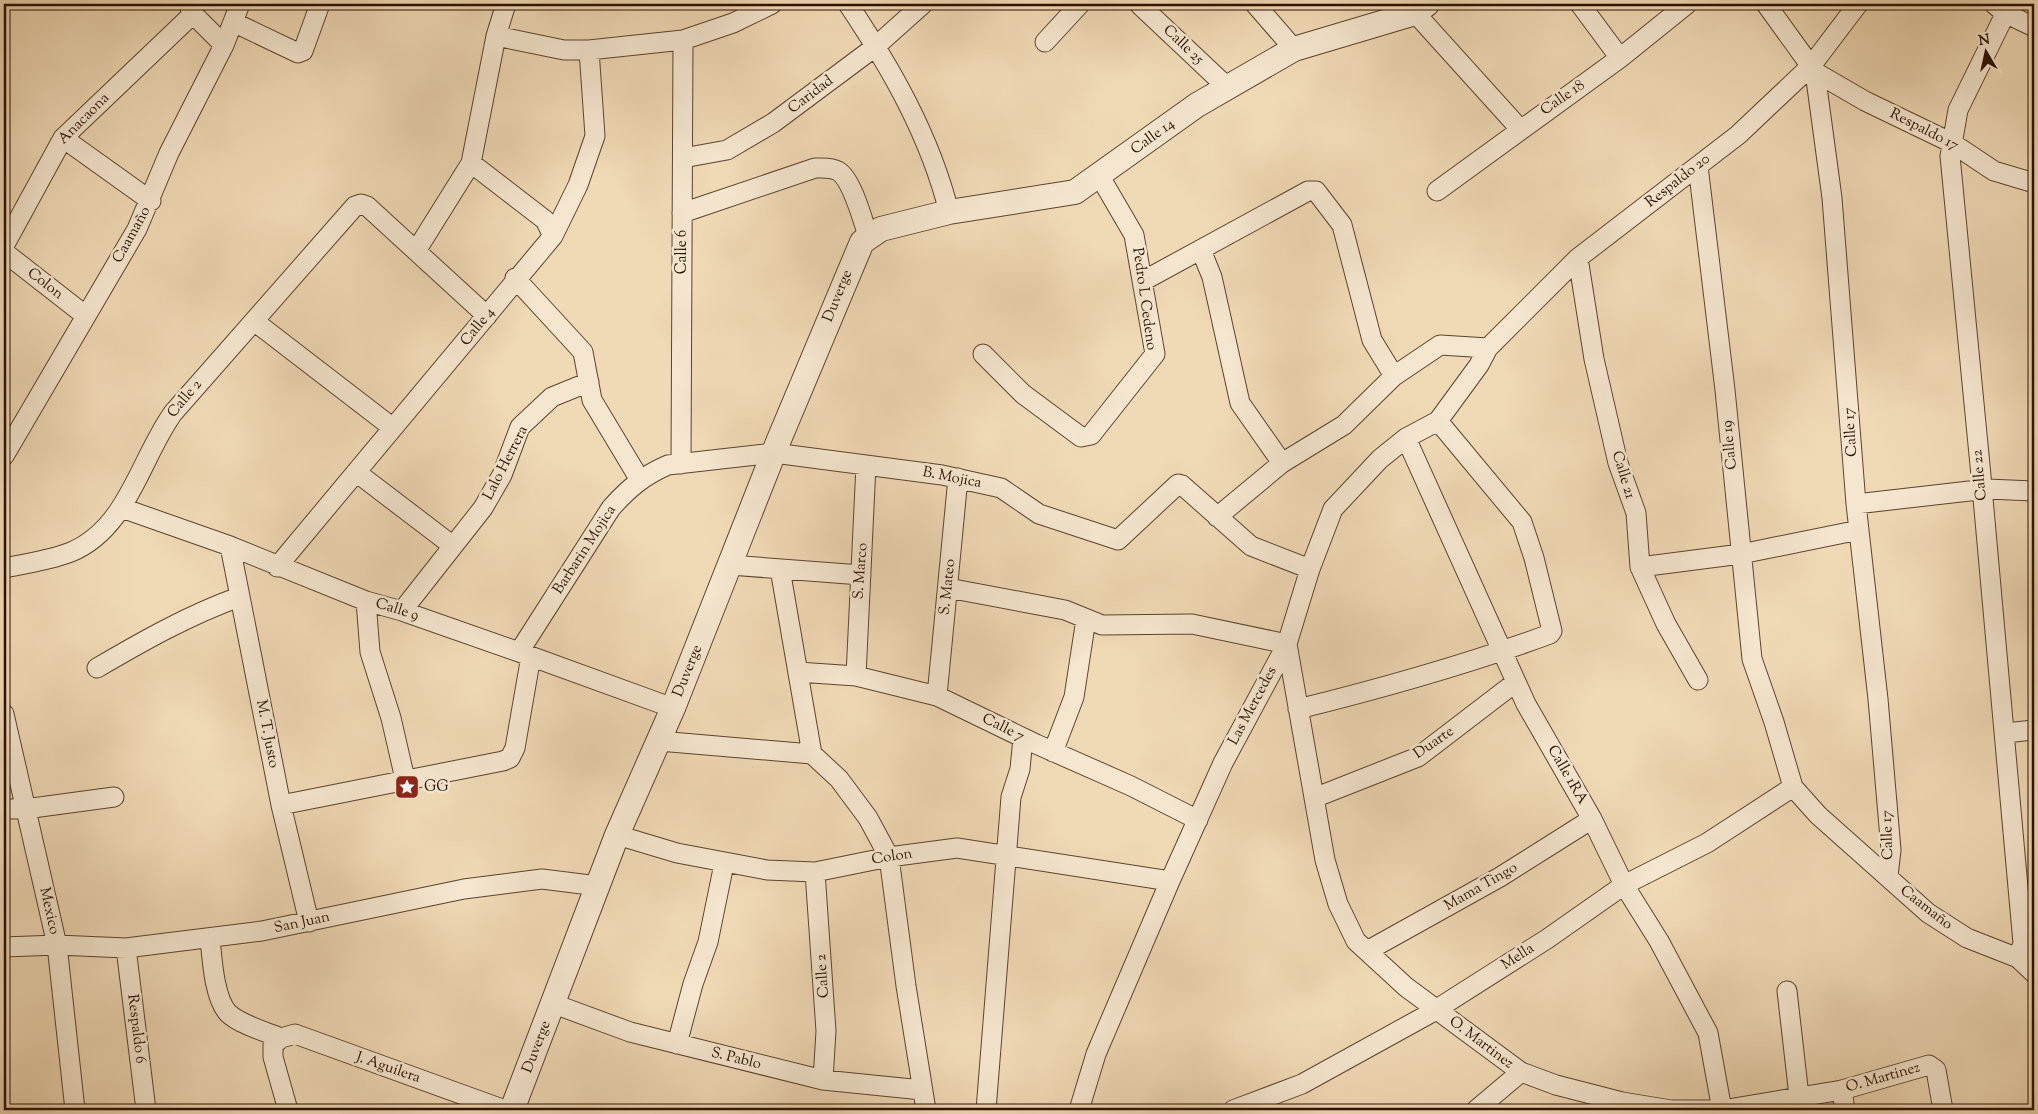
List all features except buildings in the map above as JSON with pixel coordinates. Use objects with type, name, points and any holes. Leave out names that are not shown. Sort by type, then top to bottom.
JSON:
[{"type":"street","name":"Caamaño","points":[[4,456],[86,316],[150,201],[169,153],[224,45],[240,4]]},
{"type":"street","points":[[233,22],[298,54],[303,51],[320,4]]},
{"type":"street","points":[[487,316],[416,251],[471,164],[496,36],[506,4]]},
{"type":"street","points":[[496,36],[564,50],[589,50],[683,40],[733,23],[772,4]]},
{"type":"street","points":[[848,4],[914,113],[942,186],[948,212]]},
{"type":"street","name":"Caridad","points":[[683,158],[726,150],[773,124],[875,47],[922,4]]},
{"type":"street","points":[[1045,42],[1080,4]]},
{"type":"street","name":"Calle 25","points":[[1139,4],[1227,88]]},
{"type":"street","points":[[1255,4],[1294,49]]},
{"type":"street","points":[[1580,4],[1620,58]]},
{"type":"street","name":"Calle 18","points":[[1437,191],[1620,58],[1687,4]]},
{"type":"street","name":"Calle 17","points":[[1766,4],[1813,69],[1832,198],[1856,504],[1878,699],[1890,840],[1888,876]]},
{"type":"street","name":"Respaldo 20","points":[[1488,348],[1578,258],[1738,135],[1813,69],[1858,4]]},
{"type":"street","points":[[1416,7],[1520,129]]},
{"type":"street","name":"Calle 14","points":[[868,236],[881,229],[948,212],[1075,192],[1197,104],[1294,49],[1416,7]]},
{"type":"street","points":[[2003,7],[2034,27]]},
{"type":"street","name":"Calle 22","points":[[2003,7],[1958,110],[1950,156],[2023,943],[2018,958]]},
{"type":"street","points":[[191,9],[224,45]]},
{"type":"street","name":"Anacaona","points":[[4,246],[62,138],[191,9]]},
{"type":"street","name":"Calle 6","points":[[675,464],[682,213],[683,40]]},
{"type":"street","name":"Calle 4","points":[[277,567],[487,316],[515,278],[553,236],[578,185],[595,136],[589,50]]},
{"type":"street","name":"Respaldo 17","points":[[1813,69],[1865,101],[1952,143],[1994,170],[2034,183]]},
{"type":"street","points":[[62,138],[150,201]]},
{"type":"street","points":[[471,164],[545,220],[553,236]]},
{"type":"street","name":"Calle 19","points":[[1698,166],[1722,362],[1752,659],[1774,722]]},
{"type":"street","points":[[682,213],[815,168],[827,168],[839,171],[848,182],[868,236]]},
{"type":"street","name":"Pedro L Cedeno","points":[[983,354],[1024,394],[1081,437],[1086,437],[1091,435],[1155,354],[1134,235],[1099,175]]},
{"type":"street","points":[[1143,281],[1308,191],[1316,191],[1342,226],[1372,340],[1394,376]]},
{"type":"street","name":"Calle 2","points":[[4,568],[71,552],[103,531],[122,508],[161,429],[173,413],[355,206],[361,204],[367,206],[416,251]]},
{"type":"street","name":"Duverge","points":[[512,1110],[617,835],[673,708],[856,252],[868,236]]},
{"type":"street","points":[[1201,250],[1212,277],[1240,403],[1282,463]]},
{"type":"street","name":"Colon","points":[[4,252],[86,316]]},
{"type":"street","name":"Calle 21","points":[[1578,258],[1594,359],[1618,463],[1636,513],[1640,567],[1666,624],[1698,680]]},
{"type":"street","points":[[515,278],[583,352],[592,400],[640,480]]},
{"type":"street","points":[[254,321],[393,428]]},
{"type":"street","points":[[1310,569],[1251,546],[1217,517],[1282,463],[1344,425],[1394,376],[1440,345],[1488,348]]},
{"type":"street","name":"Las Mercedes","points":[[1079,1110],[1096,1054],[1223,762],[1287,644],[1310,569],[1333,510],[1380,459],[1406,438],[1438,421],[1479,365],[1488,348]]},
{"type":"street","name":"Lalo Herrera","points":[[402,611],[483,508],[502,475],[520,427],[552,397],[589,382]]},
{"type":"street","points":[[1298,709],[1381,688],[1502,652],[1550,634],[1552,631],[1534,558],[1522,522],[1438,421]]},
{"type":"street","name":"Calle 1RA","points":[[1406,438],[1526,704],[1592,819],[1624,885],[1659,941],[1708,1033],[1722,1110]]},
{"type":"street","name":"B. Mojica","points":[[675,464],[774,453],[958,478],[1001,488],[1040,514],[1118,540],[1178,484],[1217,517]]},
{"type":"street","name":"Barbarin Mojica","points":[[525,654],[611,508],[629,488],[640,480],[675,464]]},
{"type":"street","name":"S. Marco","points":[[856,676],[866,465]]},
{"type":"street","points":[[356,472],[454,546]]},
{"type":"street","name":"S. Mateo","points":[[937,696],[958,478]]},
{"type":"street","points":[[1856,504],[1981,490],[2034,491]]},
{"type":"street","name":"Calle 9","points":[[122,508],[230,546],[277,567],[366,601],[402,611],[673,708]]},
{"type":"street","points":[[1640,567],[1741,554],[1859,530]]},
{"type":"street","name":"M. T. Justo","points":[[230,546],[281,805],[309,922]]},
{"type":"street","points":[[730,565],[861,575]]},
{"type":"street","points":[[780,569],[812,754],[839,779],[868,818],[889,857],[926,1110]]},
{"type":"street","points":[[948,588],[1065,610],[1102,626],[1192,624],[1287,644]]},
{"type":"street","points":[[97,668],[158,632],[207,608],[239,597]]},
{"type":"street","points":[[366,601],[370,652],[391,718],[405,779]]},
{"type":"street","points":[[1053,752],[1074,696],[1086,619]]},
{"type":"street","name":"O. Martinez","points":[[1287,644],[1325,860],[1338,904],[1356,941],[1406,988],[1521,1072],[1556,1085],[1622,1102],[1671,1110],[1722,1110],[1842,1090],[1929,1065],[1936,1070],[1942,1110]]},
{"type":"street","points":[[281,805],[503,761],[510,758],[515,748],[525,654]]},
{"type":"street","name":"Calle 7","points":[[798,672],[856,676],[937,696],[1053,752],[1131,786],[1198,820]]},
{"type":"street","name":"Duarte","points":[[1314,798],[1418,757],[1516,682]]},
{"type":"street","name":"Mexico","points":[[4,714],[57,945],[75,1110]]},
{"type":"street","name":"Caamaño","points":[[1774,722],[1793,787],[1818,815],[1928,913],[1967,938],[2018,958],[2034,973]]},
{"type":"street","points":[[2005,733],[2034,730]]},
{"type":"street","points":[[986,1110],[1011,797],[1020,769],[1023,738]]},
{"type":"street","points":[[659,742],[812,754]]},
{"type":"street","name":"Mella","points":[[1233,1110],[1302,1084],[1437,1009],[1546,939],[1624,885],[1707,843],[1793,787]]},
{"type":"street","points":[[4,809],[26,809],[114,797]]},
{"type":"street","name":"Mama Tingo","points":[[1367,951],[1500,877],[1592,819]]},
{"type":"street","name":"Colon","points":[[617,835],[677,853],[724,864],[767,870],[815,872],[889,857],[957,848],[1170,881]]},
{"type":"street","points":[[677,1044],[693,984],[708,942],[724,864]]},
{"type":"street","name":"Calle 2","points":[[815,872],[826,1031],[823,1080]]},
{"type":"street","name":"San Juan","points":[[4,947],[57,945],[126,948],[262,931],[464,889],[542,879],[598,886]]},
{"type":"street","points":[[210,938],[217,989],[228,1012],[277,1041],[273,1057],[288,1110]]},
{"type":"street","name":"Respaldo 6","points":[[126,948],[146,1110]]},
{"type":"street","points":[[1787,991],[1800,1096]]},
{"type":"street","name":"S. Pablo","points":[[554,1004],[630,1032],[823,1080],[922,1090]]},
{"type":"street","name":"J. Aguilera","points":[[277,1041],[295,1034],[505,1110]]},
{"type":"street","points":[[1476,1110],[1521,1072]]},
{"type":"street","points":[[1842,1090],[1845,1110]]},
{"type":"place","name":"GG","points":[[407,787]]}]
